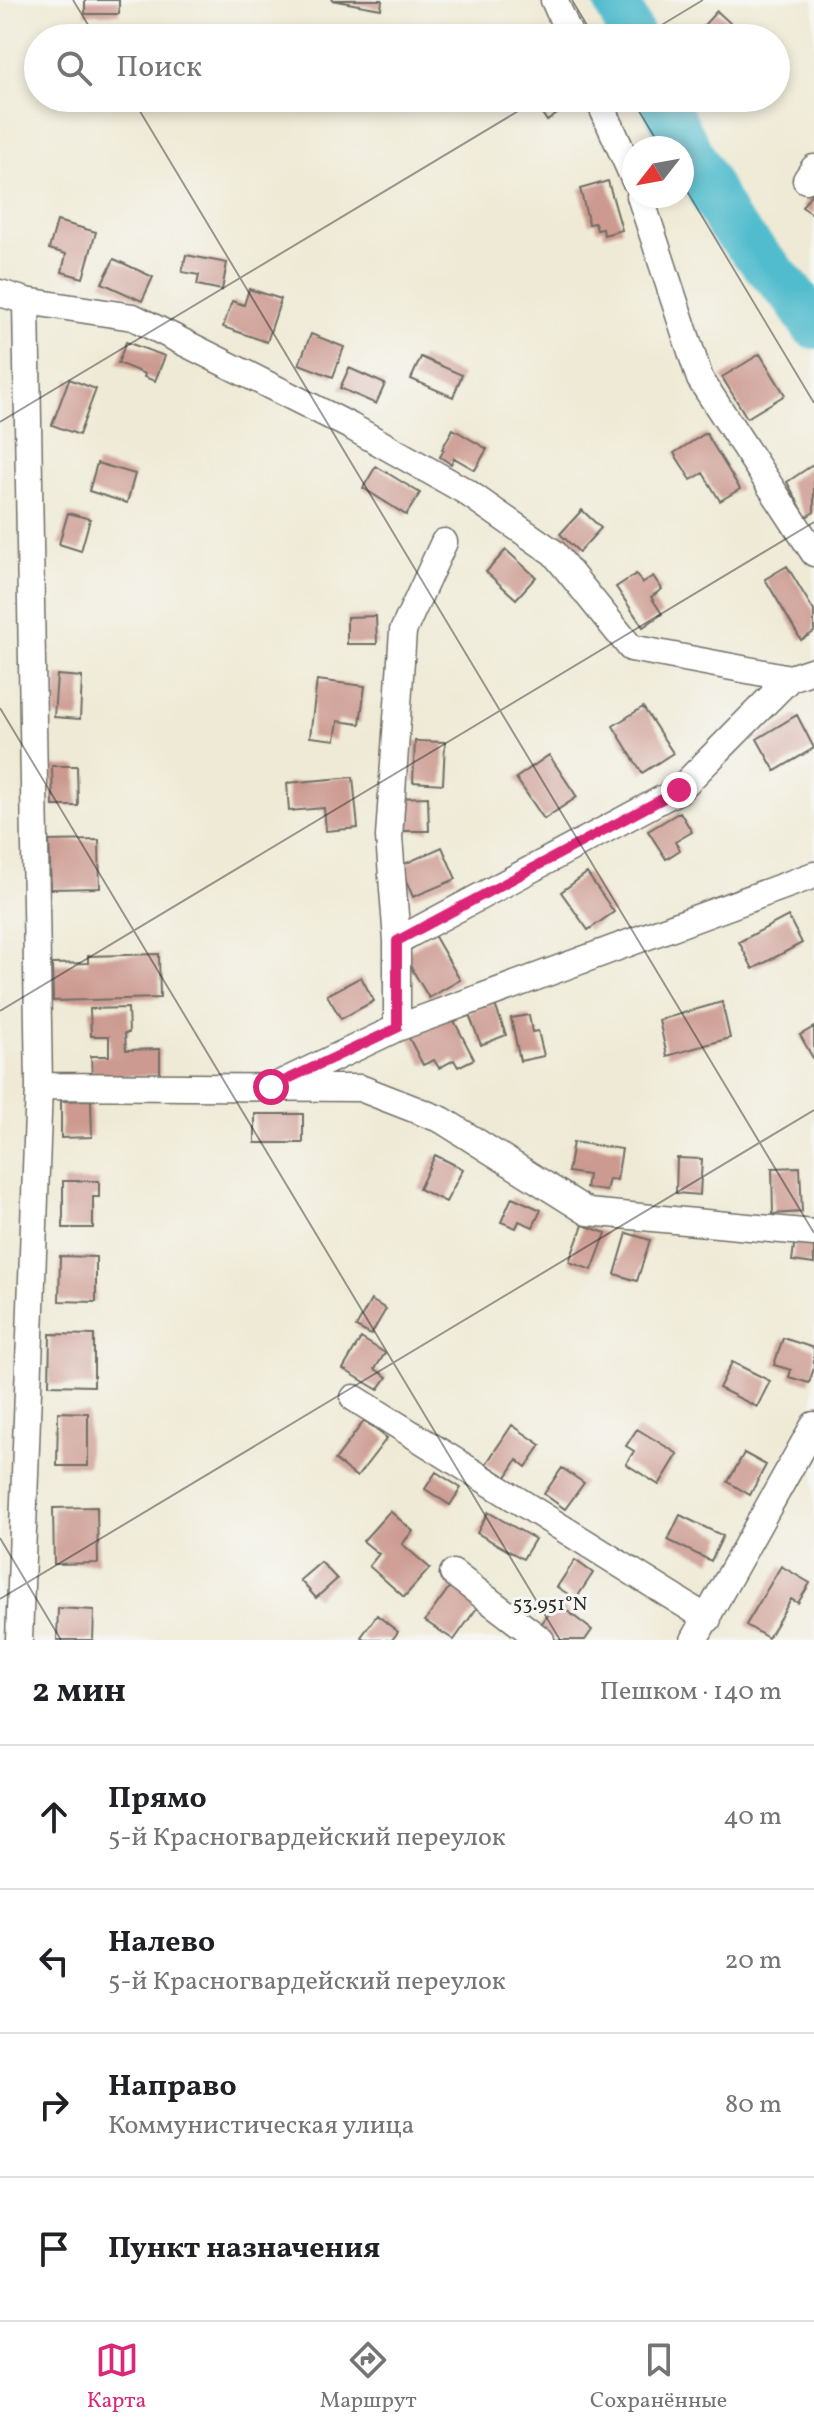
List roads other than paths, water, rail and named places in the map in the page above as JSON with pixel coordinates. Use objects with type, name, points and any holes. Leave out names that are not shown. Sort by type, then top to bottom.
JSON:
[{"type":"street","points":[[554,0],[565,24]]},
{"type":"street","points":[[604,112],[622,152]]},
{"type":"street","points":[[644,208],[700,379],[814,553]]},
{"type":"street","points":[[0,293],[26,301],[133,317],[350,426],[465,491],[554,553],[631,648],[802,674]]},
{"type":"street","points":[[19,1640],[39,1086],[26,301]]},
{"type":"street","points":[[397,1028],[397,941],[389,837],[403,631],[444,542]]},
{"type":"street","points":[[397,941],[679,790],[802,674]]},
{"type":"street","points":[[271,1087],[397,1028],[811,883]]},
{"type":"street","points":[[39,1086],[360,1088],[442,1120],[588,1212],[814,1233]]},
{"type":"street","points":[[354,1398],[701,1630],[814,1425]]},
{"type":"street","points":[[453,1573],[541,1640]]},
{"type":"waterway","points":[[616,0],[627,24]]},
{"type":"waterway","points":[[669,112],[728,223],[793,295],[814,326]]}]
